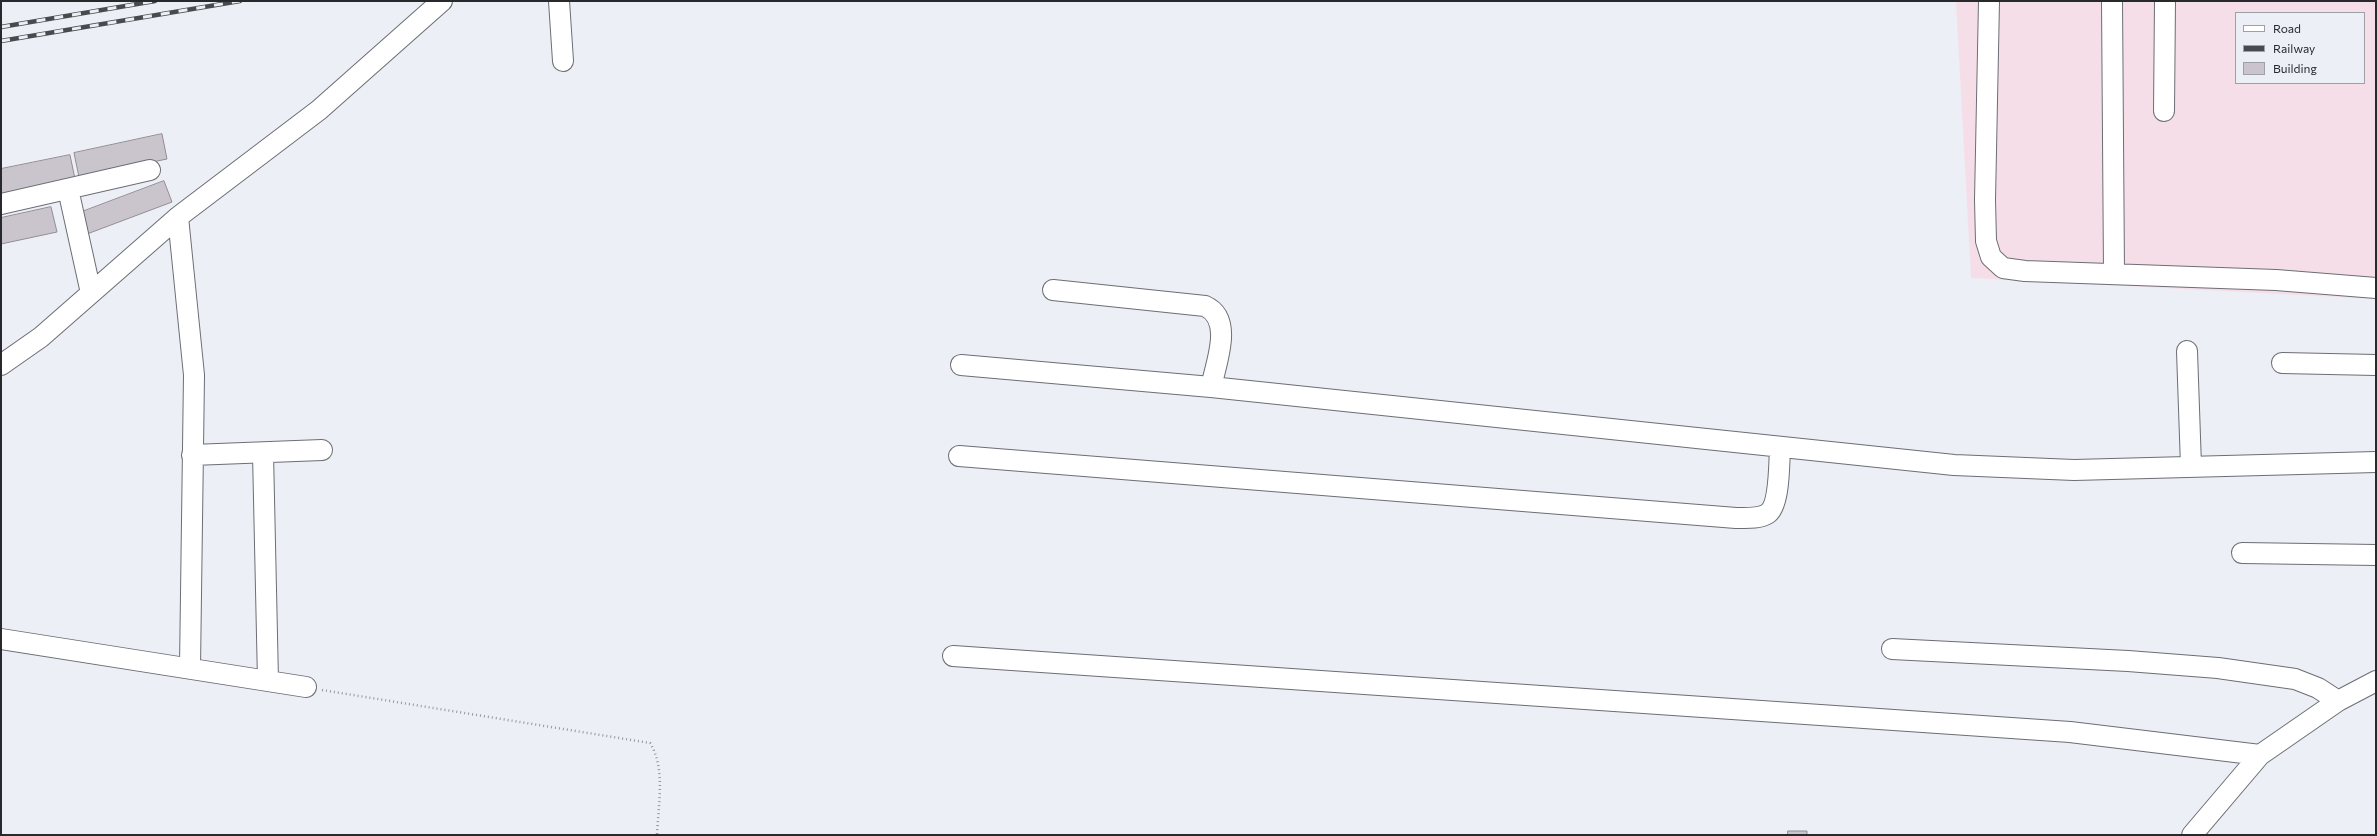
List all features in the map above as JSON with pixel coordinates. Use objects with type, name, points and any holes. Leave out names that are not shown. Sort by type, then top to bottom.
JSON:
[{"type":"street","points":[[1,365],[40,337],[178,217],[319,110],[442,1]]},
{"type":"street","points":[[559,1],[563,61]]},
{"type":"street","points":[[1990,1],[1985,200],[1986,240],[1992,257],[2003,268],[2025,272],[2276,280],[2376,288]]},
{"type":"street","points":[[2112,1],[2114,274]]},
{"type":"street","points":[[2164,111],[2165,1]]},
{"type":"street","points":[[1,204],[68,190],[150,170]]},
{"type":"street","points":[[68,190],[91,293]]},
{"type":"street","points":[[178,217],[194,375],[190,667]]},
{"type":"street","points":[[1053,290],[1205,306],[1214,310],[1220,320],[1221,338],[1211,387]]},
{"type":"street","points":[[2187,351],[2191,466]]},
{"type":"street","points":[[2282,364],[2376,365]]},
{"type":"street","points":[[961,366],[1211,387],[1962,466],[2074,470],[2376,462]]},
{"type":"street","points":[[959,456],[1736,518],[1757,518],[1769,513],[1776,504],[1780,448]]},
{"type":"street","points":[[192,455],[322,450]]},
{"type":"street","points":[[263,453],[268,681]]},
{"type":"street","points":[[2242,553],[2376,555]]},
{"type":"street","points":[[1,639],[190,667],[306,687]]},
{"type":"street","points":[[1892,649],[2128,661],[2218,668],[2295,679],[2318,688],[2338,701]]},
{"type":"street","points":[[953,656],[2070,732],[2260,755]]},
{"type":"street","points":[[2192,835],[2260,755],[2338,701],[2376,681]]},
{"type":"path","points":[[306,687],[650,744],[656,753],[659,766],[657,835]]},
{"type":"shaded area","points":[[1956,1],[2376,1],[2376,299],[1971,278]]},
{"type":"building","points":[[162,134],[167,159],[79,177],[74,153]]},
{"type":"building","points":[[70,155],[75,179],[1,195],[1,169]]},
{"type":"building","points":[[164,181],[172,202],[87,234],[79,213]]},
{"type":"building","points":[[51,207],[57,232],[1,244],[1,218]]},
{"type":"building","points":[[1788,831],[1807,831],[1807,835],[1788,835]]},
{"type":"railway","points":[[1,27],[155,1]]},
{"type":"railway","points":[[1,41],[240,1]]}]
